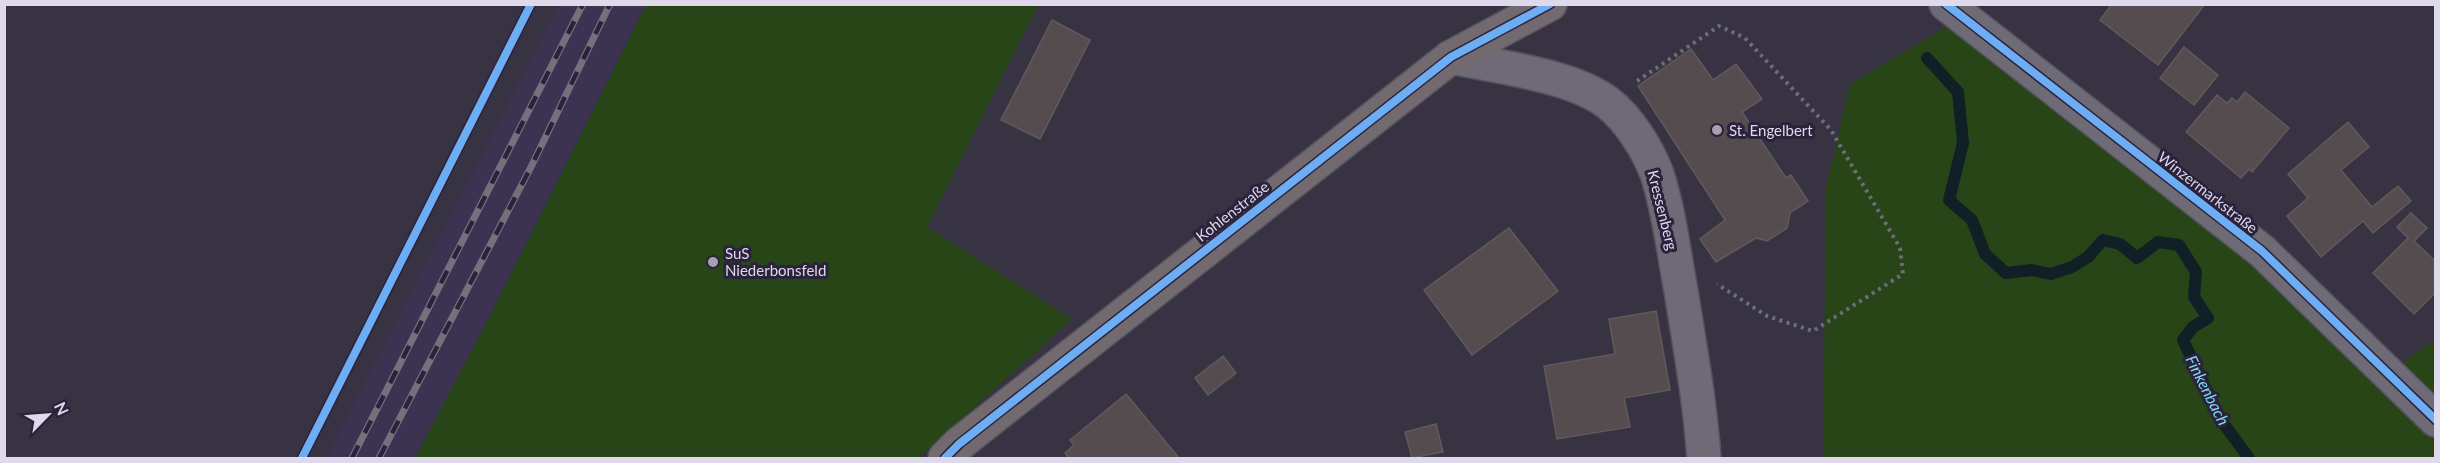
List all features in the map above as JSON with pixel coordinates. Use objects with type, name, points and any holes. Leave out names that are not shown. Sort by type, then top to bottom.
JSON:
[{"type":"main road","name":"Kohlenstraße","points":[[945,459],[959,444],[1088,341],[1451,57],[1550,4]]},
{"type":"street","name":"Winzermarkstraße","points":[[1946,4],[2262,251],[2436,420]]},
{"type":"street","name":"Kressenberg","points":[[1451,57],[1566,82],[1588,91],[1609,104],[1642,145],[1656,174],[1675,259],[1700,410],[1704,459]]},
{"type":"path","points":[[1609,104],[1635,82],[1719,26],[1738,34],[1831,130],[1900,248],[1903,274],[1813,331],[1767,316],[1675,259]]},
{"type":"shaded area","points":[[559,5],[646,5],[499,298],[415,458],[326,458]]},
{"type":"green space","name":"SuS Niederbonsfeld","points":[[646,5],[1038,5],[927,227],[1072,319],[919,458],[415,458],[499,298]]},
{"type":"green space","points":[[1948,26],[2252,265],[2436,440],[2435,458],[1823,458],[1826,188],[1850,84]]},
{"type":"green space","points":[[2435,339],[2435,396],[2402,364]]},
{"type":"building","points":[[2112,4],[2205,4],[2158,65],[2100,20]]},
{"type":"building","points":[[1052,20],[1090,40],[1040,139],[1001,120]]},
{"type":"building","points":[[2184,47],[2218,75],[2194,105],[2160,78]]},
{"type":"building","points":[[1691,49],[1713,80],[1736,64],[1762,99],[1742,112],[1786,178],[1791,175],[1808,201],[1790,213],[1787,228],[1767,241],[1756,238],[1716,262],[1700,239],[1725,220],[1638,86]]},
{"type":"building","points":[[2245,92],[2289,128],[2252,172],[2249,169],[2241,178],[2186,132],[2217,95],[2227,103],[2232,98],[2237,102]]},
{"type":"building","points":[[2348,122],[2369,147],[2341,170],[2372,207],[2398,186],[2411,201],[2373,233],[2363,221],[2321,257],[2287,216],[2308,198],[2288,174]]},
{"type":"building","points":[[2411,213],[2427,228],[2414,241],[2436,262],[2436,292],[2414,314],[2373,273],[2408,238],[2397,227]]},
{"type":"building","points":[[1509,228],[1558,291],[1472,355],[1424,290]]},
{"type":"building","points":[[1656,311],[1670,390],[1624,398],[1630,427],[1557,439],[1544,366],[1615,354],[1609,319]]},
{"type":"building","points":[[1223,356],[1236,373],[1208,395],[1195,378]]},
{"type":"building","points":[[1126,394],[1179,458],[1069,458],[1065,453],[1074,445],[1070,440]]},
{"type":"building","points":[[1436,424],[1443,452],[1412,458],[1405,432]]},
{"type":"waterway","name":"Finkenbach","points":[[1927,58],[1958,92],[1963,143],[1949,200],[1972,220],[1985,254],[2006,273],[2032,270],[2051,274],[2072,267],[2088,257],[2103,240],[2120,244],[2137,258],[2158,242],[2179,245],[2196,272],[2194,297],[2208,318],[2193,327],[2183,340],[2220,419],[2249,458]]},
{"type":"railway","points":[[352,458],[583,4]]},
{"type":"railway","points":[[379,458],[531,167],[610,4]]},
{"type":"cycle path","points":[[302,458],[531,4]]},
{"type":"cycle path","points":[[945,458],[959,444],[1451,57],[1550,4]]},
{"type":"cycle path","points":[[1946,4],[2262,251],[2436,420]]},
{"type":"place","name":"St. Engelbert","points":[[1717,130]]},
{"type":"place","name":"SuS Niederbonsfeld","points":[[713,262]]}]
